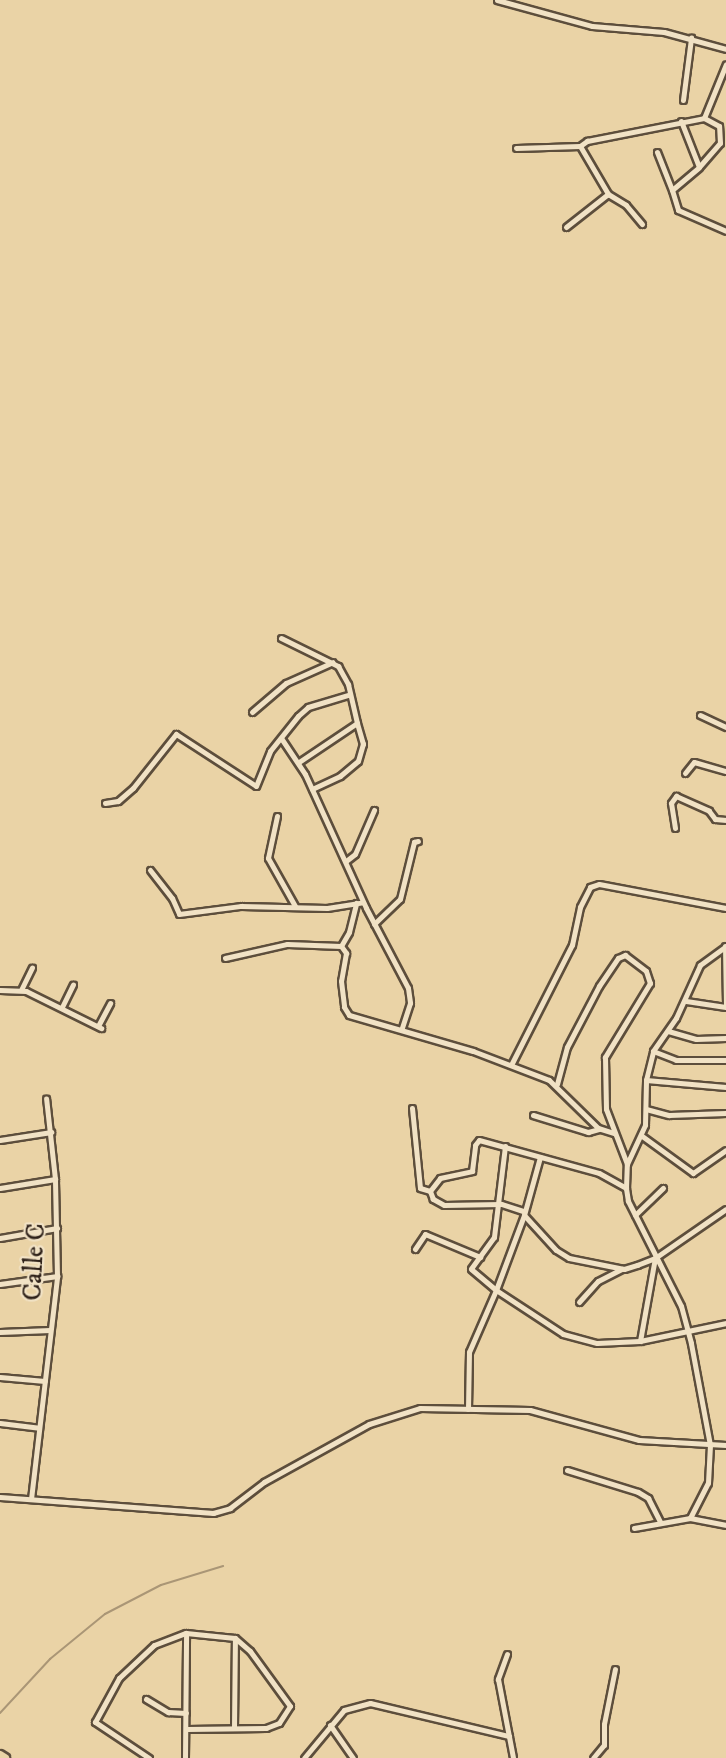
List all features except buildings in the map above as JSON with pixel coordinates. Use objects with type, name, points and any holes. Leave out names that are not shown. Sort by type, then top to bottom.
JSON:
[{"type":"main road","points":[[0,1755],[5,1758]]},
{"type":"street","points":[[497,0],[592,26],[691,38],[726,49]]},
{"type":"street","points":[[683,100],[691,38]]},
{"type":"street","points":[[704,118],[726,64]]},
{"type":"street","points":[[516,148],[580,146],[587,141],[681,120],[704,118],[719,126],[720,143],[672,190]]},
{"type":"street","points":[[681,120],[699,166]]},
{"type":"street","points":[[580,146],[608,194],[626,205],[642,224]]},
{"type":"street","points":[[657,152],[678,210],[726,231]]},
{"type":"street","points":[[566,227],[608,194]]},
{"type":"street","points":[[281,638],[333,662],[343,672],[363,744],[358,761],[340,776],[312,789]]},
{"type":"street","points":[[252,712],[286,683],[333,662]]},
{"type":"street","points":[[105,803],[118,801],[134,788],[176,734],[251,786],[261,781],[270,751],[308,707],[348,695]]},
{"type":"street","points":[[700,715],[726,727]]},
{"type":"street","points":[[299,762],[357,723]]},
{"type":"street","points":[[281,738],[299,762],[363,902],[410,997],[402,1028]]},
{"type":"street","points":[[685,773],[694,762],[726,771]]},
{"type":"street","points":[[675,828],[671,803],[676,796],[709,811],[715,819],[726,820]]},
{"type":"street","points":[[346,861],[355,854],[374,810]]},
{"type":"street","points":[[278,816],[268,858],[295,906]]},
{"type":"street","points":[[374,924],[400,899],[414,842],[418,841]]},
{"type":"street","points":[[150,870],[172,898],[179,914],[241,906],[327,908],[363,902]]},
{"type":"street","points":[[511,1065],[572,945],[580,907],[590,887],[599,884],[726,908]]},
{"type":"street","points":[[341,946],[349,932],[356,903]]},
{"type":"street","points":[[225,958],[288,944],[341,946]]},
{"type":"street","points":[[341,946],[346,953],[341,981],[344,1007],[356,1018],[402,1028],[511,1065],[557,1084],[599,1129],[613,1133]]},
{"type":"street","points":[[686,1001],[726,1006],[726,946]]},
{"type":"street","points":[[690,1518],[708,1484],[710,1445],[681,1306],[635,1215],[626,1188],[627,1164],[642,1136],[646,1109],[646,1080],[653,1051],[686,1001],[700,965],[726,946]]},
{"type":"street","points":[[557,1084],[567,1047],[599,986],[618,958],[625,955],[646,970],[650,983],[605,1057],[606,1108],[613,1133],[627,1164]]},
{"type":"street","points":[[21,990],[32,967]]},
{"type":"street","points":[[62,1007],[73,984]]},
{"type":"street","points":[[0,990],[21,990],[62,1007],[100,1027],[110,1003]]},
{"type":"street","points":[[668,1031],[696,1039],[726,1038]]},
{"type":"street","points":[[653,1051],[676,1060],[726,1060]]},
{"type":"street","points":[[646,1080],[726,1087]]},
{"type":"street","name":"Calle C","points":[[31,1499],[57,1276],[55,1179],[46,1098]]},
{"type":"street","points":[[412,1108],[420,1188],[429,1191],[433,1199],[444,1205],[501,1204],[524,1213],[556,1250],[570,1258],[624,1269]]},
{"type":"street","points":[[646,1109],[669,1114],[726,1113]]},
{"type":"street","points":[[533,1115],[588,1132],[599,1129]]},
{"type":"street","points":[[0,1140],[51,1132]]},
{"type":"street","points":[[642,1136],[693,1173],[726,1150]]},
{"type":"street","points":[[429,1191],[435,1180],[472,1171],[477,1141],[505,1146],[599,1173],[626,1188]]},
{"type":"street","points":[[505,1146],[501,1204],[494,1237],[471,1272],[563,1334],[597,1343],[640,1341],[688,1333],[726,1323]]},
{"type":"street","points":[[468,1409],[470,1352],[524,1213],[540,1157]]},
{"type":"street","points":[[0,1188],[55,1179]]},
{"type":"street","points":[[635,1215],[663,1188]]},
{"type":"street","points":[[579,1302],[588,1296],[598,1281],[655,1258],[725,1211]]},
{"type":"street","points":[[0,1238],[57,1228]]},
{"type":"street","points":[[415,1249],[425,1234],[480,1257]]},
{"type":"street","points":[[640,1341],[655,1258]]},
{"type":"street","points":[[0,1284],[57,1276]]},
{"type":"street","points":[[0,1332],[50,1330]]},
{"type":"street","points":[[0,1377],[45,1381]]},
{"type":"street","points":[[0,1497],[213,1513],[230,1508],[264,1482],[369,1424],[420,1408],[530,1410],[639,1440],[726,1445]]},
{"type":"street","points":[[0,1423],[39,1428]]},
{"type":"street","points":[[567,1470],[638,1492],[648,1498],[660,1522]]},
{"type":"street","points":[[634,1528],[690,1518],[726,1525]]},
{"type":"street","points":[[185,1758],[186,1633]]},
{"type":"street","points":[[149,1758],[99,1725],[96,1717],[106,1697],[133,1662],[154,1645],[186,1633],[235,1638],[250,1651],[290,1706],[285,1716],[273,1726],[187,1730]]},
{"type":"street","points":[[234,1728],[235,1638]]},
{"type":"street","points":[[507,1654],[498,1679],[513,1758]]},
{"type":"street","points":[[593,1758],[604,1745],[604,1724],[615,1669]]},
{"type":"street","points":[[146,1699],[168,1712],[186,1713]]},
{"type":"street","points":[[304,1758],[344,1710],[370,1702],[509,1736]]},
{"type":"street","points":[[330,1725],[353,1758]]},
{"type":"waterway","points":[[0,1713],[50,1659],[105,1614],[161,1585],[223,1566]]}]
